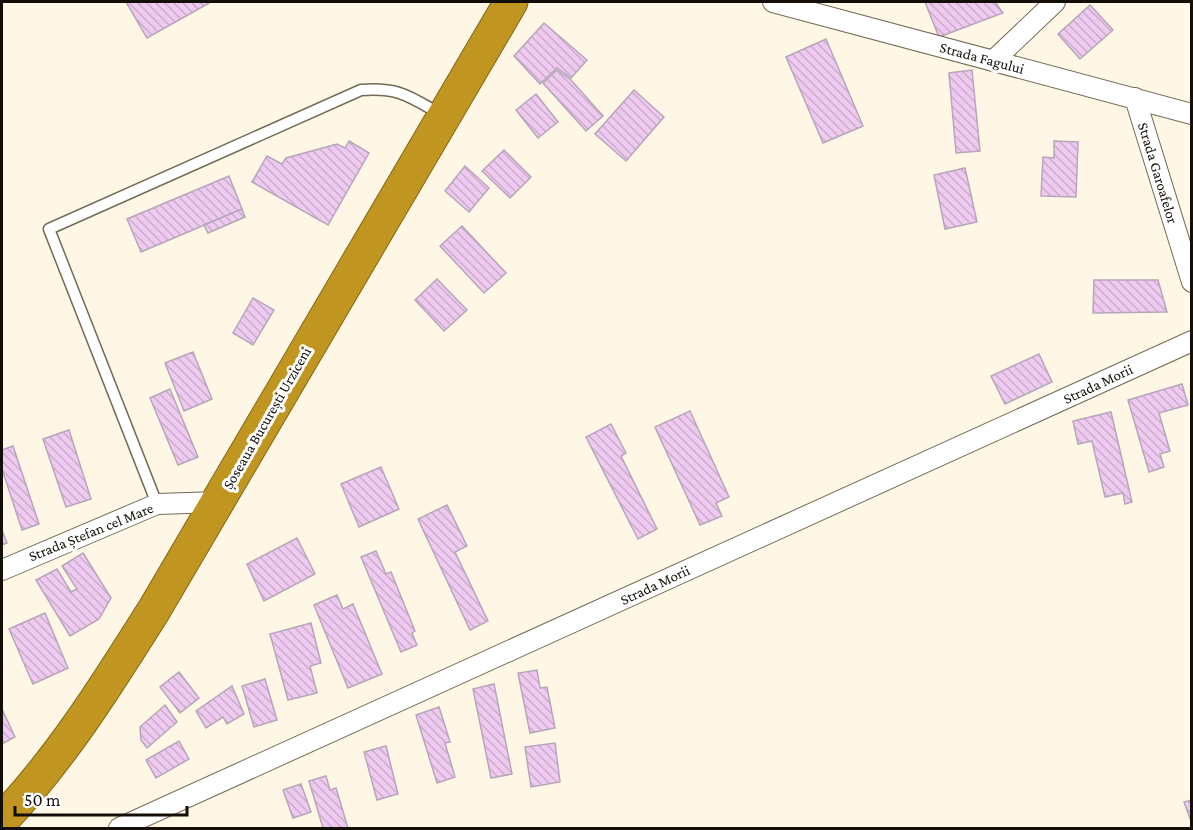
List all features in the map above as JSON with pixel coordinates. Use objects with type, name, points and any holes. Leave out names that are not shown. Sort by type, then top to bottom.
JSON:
[{"type":"highway","name":"Șoseaua București Urziceni","points":[[2,819],[64,747],[106,686],[219,502],[442,116],[511,2]]},
{"type":"street","name":"Strada Fagului","points":[[773,2],[1191,114]]},
{"type":"street","points":[[993,61],[1055,2]]},
{"type":"street","name":"Strada Garoafelor","points":[[1135,99],[1191,282]]},
{"type":"street","name":"Strada Morii","points":[[119,828],[141,824],[1191,341]]},
{"type":"street","name":"Strada Ștefan cel Mare","points":[[2,570],[157,504],[219,502]]},
{"type":"lane","points":[[157,504],[49,229],[361,90],[386,88],[404,93],[442,116]]},
{"type":"building","points":[[126,2],[211,2],[147,38]]},
{"type":"building","points":[[925,2],[995,2],[1003,13],[939,37]]},
{"type":"building","points":[[1090,5],[1113,30],[1080,59],[1058,34]]},
{"type":"building","points":[[544,23],[587,60],[571,78],[557,68],[540,84],[514,56]]},
{"type":"building","points":[[826,39],[863,126],[823,143],[786,57]]},
{"type":"building","points":[[557,70],[571,80],[603,116],[586,131],[543,83]]},
{"type":"building","points":[[972,70],[980,151],[956,153],[949,73]]},
{"type":"building","points":[[634,90],[664,117],[626,161],[595,134]]},
{"type":"building","points":[[536,94],[558,122],[538,138],[516,110]]},
{"type":"building","points":[[349,141],[369,153],[328,225],[252,182],[267,156],[282,164],[286,158],[337,144],[345,148]]},
{"type":"building","points":[[1054,141],[1078,142],[1076,197],[1041,196],[1043,157],[1054,158]]},
{"type":"building","points":[[504,150],[531,177],[510,198],[482,171]]},
{"type":"building","points":[[465,166],[489,188],[469,212],[445,191]]},
{"type":"building","points":[[965,168],[977,222],[945,229],[934,175]]},
{"type":"building","points":[[229,176],[242,209],[141,252],[127,219]]},
{"type":"building","points":[[242,209],[245,217],[208,233],[204,225]]},
{"type":"building","points":[[462,226],[506,273],[484,293],[440,246]]},
{"type":"building","points":[[437,279],[467,310],[444,331],[415,300]]},
{"type":"building","points":[[1094,280],[1158,280],[1167,312],[1093,313]]},
{"type":"building","points":[[253,298],[274,310],[253,345],[233,333]]},
{"type":"building","points":[[193,352],[212,399],[184,411],[165,363]]},
{"type":"building","points":[[1039,354],[1052,382],[1005,404],[991,376]]},
{"type":"building","points":[[1182,384],[1188,405],[1159,413],[1170,451],[1160,454],[1164,467],[1149,472],[1128,400]]},
{"type":"building","points":[[170,389],[198,457],[178,465],[150,398]]},
{"type":"building","points":[[690,411],[729,497],[716,503],[722,516],[700,525],[655,427]]},
{"type":"building","points":[[1111,412],[1132,502],[1125,504],[1123,493],[1105,497],[1092,441],[1078,444],[1073,421]]},
{"type":"building","points":[[611,424],[626,453],[621,456],[657,529],[638,539],[586,437]]},
{"type":"building","points":[[69,430],[91,499],[66,507],[43,439]]},
{"type":"building","points":[[13,446],[39,524],[22,530],[2,469],[2,450]]},
{"type":"building","points":[[381,467],[399,509],[359,527],[341,484]]},
{"type":"building","points":[[447,505],[467,546],[455,552],[488,621],[470,630],[418,519]]},
{"type":"building","points":[[2,530],[7,543],[2,545]]},
{"type":"building","points":[[297,538],[315,574],[264,601],[247,564]]},
{"type":"building","points":[[376,551],[386,574],[391,572],[415,631],[412,633],[417,645],[401,652],[361,557]]},
{"type":"building","points":[[83,553],[111,598],[99,619],[70,636],[36,580],[57,569],[71,592],[77,589],[62,566]]},
{"type":"building","points":[[337,595],[343,609],[353,604],[382,674],[348,688],[314,605]]},
{"type":"building","points":[[45,613],[68,668],[33,684],[9,629]]},
{"type":"building","points":[[311,623],[321,663],[310,666],[317,693],[288,700],[270,634]]},
{"type":"building","points":[[537,670],[540,688],[547,687],[555,728],[530,733],[518,673]]},
{"type":"building","points":[[179,672],[199,698],[180,713],[160,687]]},
{"type":"building","points":[[265,679],[277,720],[254,727],[242,686]]},
{"type":"building","points":[[494,684],[512,774],[491,778],[473,689]]},
{"type":"building","points":[[232,686],[244,714],[227,724],[223,717],[206,728],[196,711]]},
{"type":"building","points":[[165,705],[177,722],[147,748],[141,740],[140,727]]},
{"type":"building","points":[[439,707],[450,742],[445,743],[455,777],[437,783],[416,715]]},
{"type":"building","points":[[2,709],[15,737],[2,744]]},
{"type":"building","points":[[179,741],[189,759],[156,778],[146,760]]},
{"type":"building","points":[[555,743],[560,782],[531,787],[525,747]]},
{"type":"building","points":[[386,746],[398,794],[377,800],[364,752]]},
{"type":"building","points":[[326,776],[330,790],[336,788],[348,828],[323,828],[309,781]]},
{"type":"building","points":[[301,784],[311,812],[293,818],[283,790]]},
{"type":"building","points":[[1192,800],[1192,824],[1184,802]]}]
